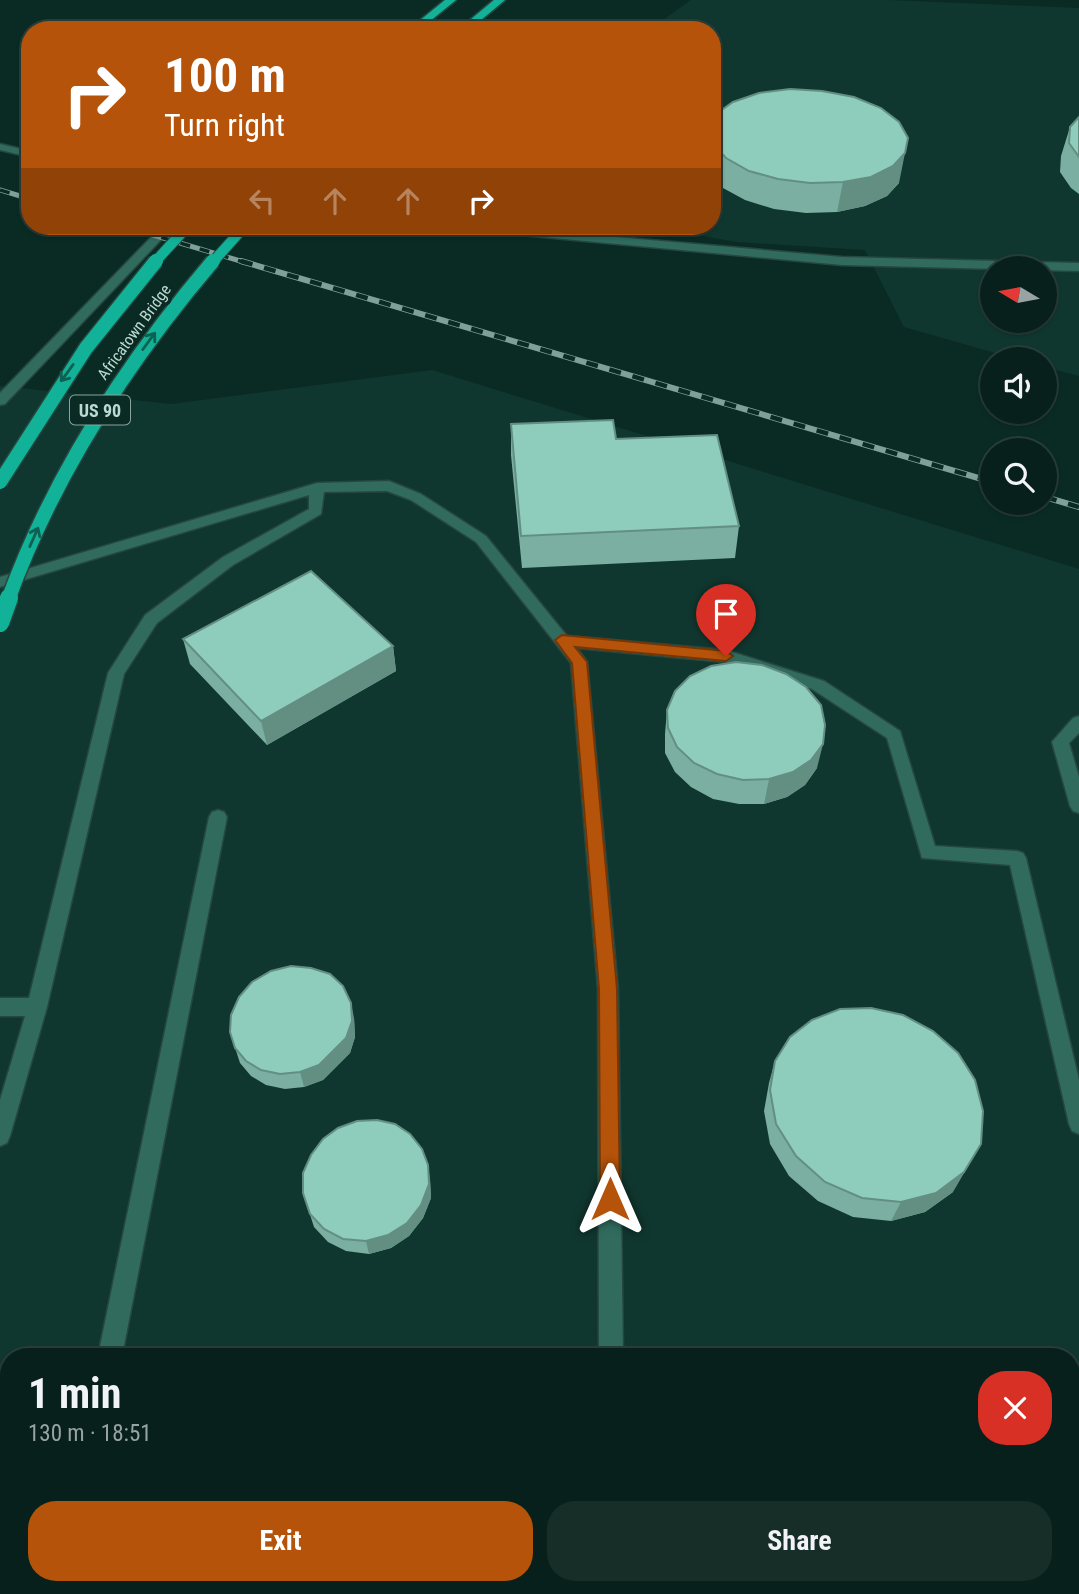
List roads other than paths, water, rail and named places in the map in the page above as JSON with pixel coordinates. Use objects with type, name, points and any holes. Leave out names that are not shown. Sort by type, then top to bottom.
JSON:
[{"type":"main road","points":[[425,21],[452,0]]},
{"type":"main road","points":[[474,21],[500,0]]},
{"type":"main road","name":"Africatown Bridge","points":[[0,482],[55,390],[141,273],[179,235]]},
{"type":"main road","name":"Africatown Bridge","points":[[0,623],[34,533],[103,405],[191,283],[236,235]]},
{"type":"lane","points":[[0,147],[21,152]]},
{"type":"lane","points":[[0,401],[159,235]]},
{"type":"lane","points":[[555,235],[842,261],[1079,267]]},
{"type":"lane","points":[[0,582],[317,488],[389,486],[416,497],[481,539],[562,640],[579,662],[608,989],[611,1348]]},
{"type":"lane","points":[[0,1136],[37,1007],[117,673],[151,620],[228,561],[316,511],[317,488]]},
{"type":"lane","points":[[562,640],[726,656],[818,685],[894,735],[928,853],[1017,858],[1079,1124]]},
{"type":"lane","points":[[1079,722],[1060,743],[1079,806]]},
{"type":"lane","points":[[112,1348],[218,817]]},
{"type":"lane","points":[[0,1007],[37,1007]]},
{"type":"railway","points":[[0,190],[21,196]]},
{"type":"railway","points":[[153,235],[247,263]]},
{"type":"railway","points":[[241,261],[980,478]]},
{"type":"railway","points":[[1057,501],[1079,507]]}]
